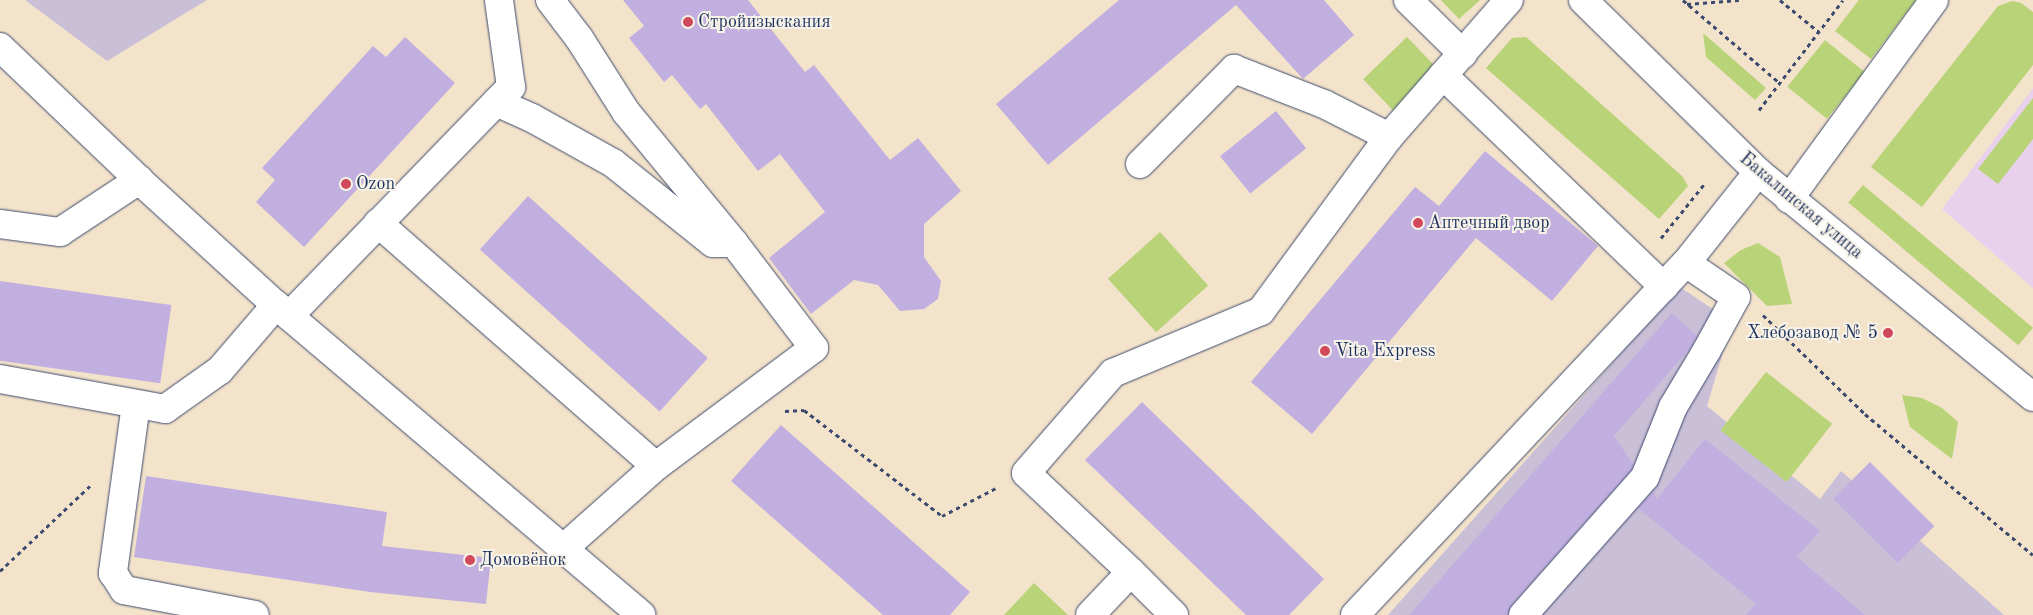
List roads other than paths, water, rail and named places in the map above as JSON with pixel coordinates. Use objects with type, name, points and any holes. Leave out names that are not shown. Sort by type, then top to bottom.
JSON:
[{"type":"street","points":[[0,379],[165,409],[220,370],[378,223],[510,87],[499,0]]},
{"type":"street","points":[[550,0],[579,38],[626,112],[734,243],[814,348],[656,466],[563,549]]},
{"type":"street","points":[[1408,0],[1462,54]]},
{"type":"street","points":[[1174,615],[1026,473],[1113,373],[1261,311],[1388,137],[1509,0]]},
{"type":"street","name":"Бакалинская улица","points":[[1583,0],[1758,172],[2033,397]]},
{"type":"street","points":[[1789,199],[1934,0]]},
{"type":"street","points":[[0,47],[139,180],[282,311],[563,549],[628,611]]},
{"type":"street","points":[[1140,164],[1234,69],[1324,104],[1388,137]]},
{"type":"street","points":[[1444,75],[1664,287]]},
{"type":"street","points":[[496,102],[532,118],[614,163],[713,243],[734,243]]},
{"type":"street","points":[[1355,615],[1664,287],[1758,172]]},
{"type":"street","points":[[0,224],[60,232],[139,180]]},
{"type":"street","points":[[378,223],[656,466]]},
{"type":"street","points":[[1523,615],[1645,478],[1672,407],[1736,298],[1692,255]]},
{"type":"street","points":[[136,404],[113,573],[124,590],[255,615]]},
{"type":"street","points":[[1090,615],[1131,572]]},
{"type":"place","name":"Стройизыскания","points":[[688,22]]},
{"type":"place","name":"Ozon","points":[[346,184]]},
{"type":"place","name":"Аптечный двор","points":[[1418,223]]},
{"type":"place","name":"Хлебозавод № 5","points":[[1888,333]]},
{"type":"place","name":"Vita Express","points":[[1325,351]]},
{"type":"place","name":"Домовёнок","points":[[470,560]]}]
